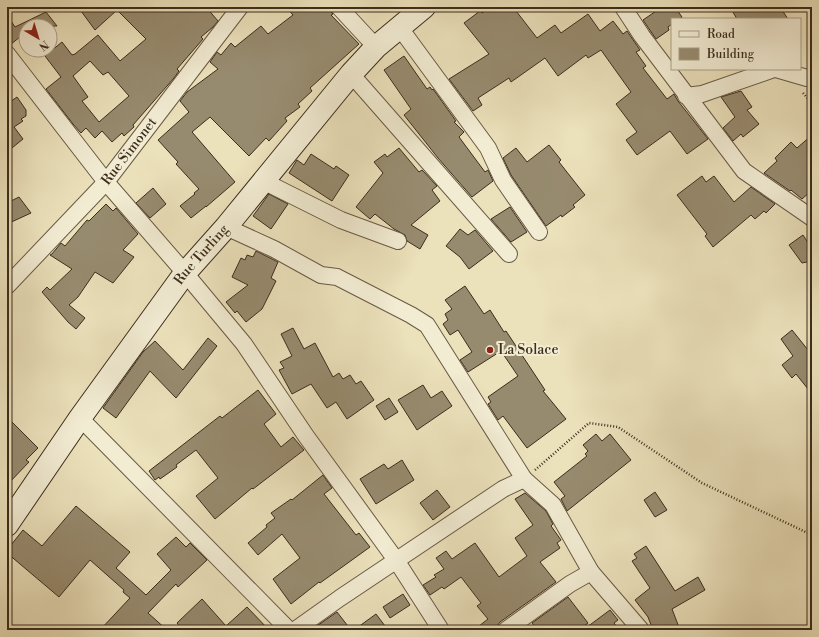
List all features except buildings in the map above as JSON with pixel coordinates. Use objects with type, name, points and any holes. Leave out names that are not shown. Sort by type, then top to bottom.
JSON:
[{"type":"main road","name":"Rue Turling","points":[[7,525],[80,418],[185,273],[226,227],[351,74],[376,47],[424,7]]},
{"type":"street","name":"Rue Simonet","points":[[7,286],[106,182],[240,7]]},
{"type":"street","points":[[339,7],[376,47]]},
{"type":"street","points":[[623,7],[642,36],[686,96],[744,171],[812,218]]},
{"type":"street","points":[[400,28],[488,148],[503,180],[539,232]]},
{"type":"street","points":[[7,54],[106,182],[244,344],[306,436],[396,560],[441,630]]},
{"type":"street","points":[[686,96],[702,94],[772,70]]},
{"type":"street","points":[[779,70],[812,78]]},
{"type":"street","points":[[351,74],[509,254]]},
{"type":"street","points":[[263,181],[341,220],[398,241]]},
{"type":"street","points":[[226,227],[321,275],[337,277],[411,315],[427,325],[524,480],[553,505],[591,572],[641,630]]},
{"type":"street","points":[[80,418],[289,630]]},
{"type":"street","points":[[295,630],[396,560],[503,489],[524,480]]},
{"type":"street","points":[[506,630],[570,584],[591,572]]},
{"type":"path","points":[[524,480],[589,423],[618,427],[702,483],[812,536]]},
{"type":"place","name":"La Solace","points":[[490,350]]}]
